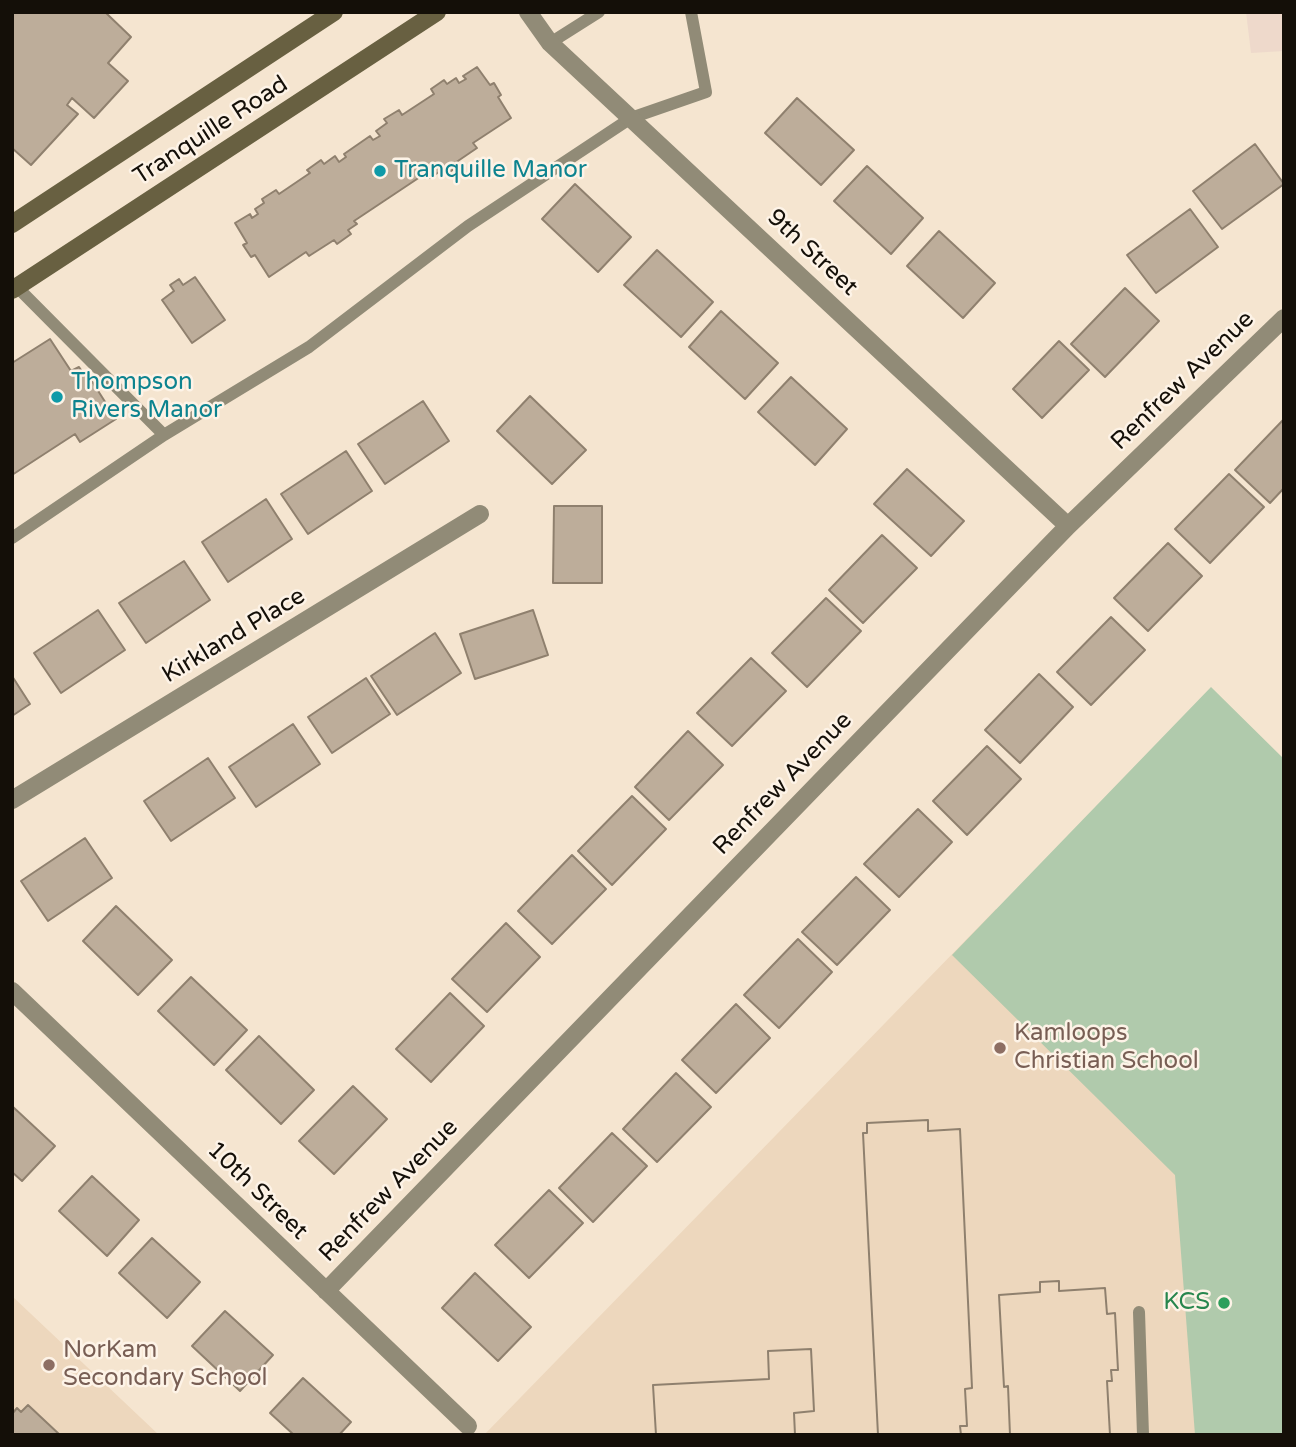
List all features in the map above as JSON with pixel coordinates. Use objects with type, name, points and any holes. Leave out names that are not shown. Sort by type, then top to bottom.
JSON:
[{"type":"main road","name":"Tranquille Road","points":[[12,224],[334,12]]},
{"type":"main road","name":"Tranquille Road","points":[[15,288],[437,12]]},
{"type":"street","name":"9th Street","points":[[528,12],[550,43],[1068,526]]},
{"type":"street","name":"Renfrew Avenue","points":[[326,1291],[1068,526],[1284,318]]},
{"type":"street","name":"Kirkland Place","points":[[12,800],[480,514]]},
{"type":"street","name":"10th Street","points":[[12,991],[468,1426]]},
{"type":"lane","points":[[550,43],[599,12]]},
{"type":"lane","points":[[12,538],[164,435],[309,347],[468,226],[631,118],[706,92],[691,12]]},
{"type":"lane","points":[[15,288],[164,435]]},
{"type":"lane","points":[[1139,1312],[1143,1435]]},
{"type":"shaded area","points":[[1246,12],[1284,12],[1284,51],[1251,53]]},
{"type":"shaded area","name":"Kamloops Christian School","points":[[996,909],[1284,1187],[1284,1435],[484,1435]]},
{"type":"shaded area","name":"NorKam Secondary School","points":[[12,1296],[159,1435],[12,1435]]},
{"type":"green space","points":[[1211,687],[1284,759],[1284,1435],[1195,1435],[1175,1175],[952,955]]},
{"type":"building","points":[[12,12],[105,12],[131,37],[108,63],[128,81],[94,118],[72,98],[67,105],[78,114],[31,165],[12,148]]},
{"type":"building","name":"Tranquille Manor","points":[[477,67],[490,85],[494,83],[501,95],[498,97],[511,118],[473,143],[477,148],[452,165],[454,169],[442,177],[439,172],[430,178],[426,173],[354,221],[357,224],[348,230],[351,234],[337,244],[334,240],[309,256],[306,252],[269,277],[255,255],[251,257],[243,245],[247,243],[235,223],[250,214],[252,218],[258,214],[255,209],[264,203],[262,199],[276,190],[279,194],[310,173],[307,170],[321,160],[324,164],[335,156],[339,162],[346,157],[344,154],[370,136],[373,140],[380,136],[376,131],[387,123],[384,119],[399,110],[402,115],[434,94],[431,89],[444,80],[447,84],[456,78],[459,83],[466,79],[463,76]]},
{"type":"building","points":[[797,98],[854,150],[821,185],[765,133]]},
{"type":"building","points":[[1255,144],[1284,184],[1222,229],[1193,191]]},
{"type":"building","points":[[867,166],[923,218],[891,254],[834,201]]},
{"type":"building","points":[[575,184],[631,237],[598,272],[542,219]]},
{"type":"building","points":[[1190,209],[1218,247],[1156,293],[1127,255]]},
{"type":"building","points":[[939,231],[995,283],[963,318],[907,266]]},
{"type":"building","points":[[657,250],[713,302],[681,337],[624,285]]},
{"type":"building","points":[[195,277],[225,320],[192,343],[162,300],[174,291],[170,285],[179,279],[183,285]]},
{"type":"building","points":[[1125,288],[1159,321],[1105,377],[1071,344]]},
{"type":"building","points":[[721,311],[778,363],[745,399],[689,347]]},
{"type":"building","name":"Thompson Rivers Manor","points":[[50,339],[71,371],[79,367],[85,376],[88,375],[116,419],[80,442],[75,434],[12,475],[12,363]]},
{"type":"building","points":[[1059,341],[1089,370],[1042,418],[1013,389]]},
{"type":"building","points":[[791,377],[847,429],[815,465],[758,412]]},
{"type":"building","points":[[530,396],[586,450],[552,484],[497,431]]},
{"type":"building","points":[[423,401],[449,441],[385,484],[358,444]]},
{"type":"building","points":[[1284,419],[1284,488],[1270,503],[1235,470]]},
{"type":"building","points":[[346,451],[372,491],[308,534],[281,494]]},
{"type":"building","points":[[907,469],[964,521],[931,556],[874,504]]},
{"type":"building","points":[[1229,474],[1264,507],[1210,563],[1175,529]]},
{"type":"building","points":[[266,499],[292,539],[228,582],[202,542]]},
{"type":"building","points":[[554,506],[602,506],[602,583],[553,583]]},
{"type":"building","points":[[882,535],[917,568],[863,623],[829,590]]},
{"type":"building","points":[[1168,543],[1202,576],[1148,631],[1114,598]]},
{"type":"building","points":[[184,561],[210,600],[146,643],[119,603]]},
{"type":"building","points":[[826,598],[861,631],[807,687],[772,653]]},
{"type":"building","points":[[98,610],[125,650],[61,693],[34,653]]},
{"type":"building","points":[[533,610],[548,655],[475,679],[460,634]]},
{"type":"building","points":[[1111,617],[1145,650],[1091,705],[1057,672]]},
{"type":"building","points":[[435,633],[461,673],[397,715],[371,676]]},
{"type":"building","points":[[751,658],[786,691],[732,746],[697,713]]},
{"type":"building","points":[[1039,674],[1073,707],[1020,763],[985,730]]},
{"type":"building","points":[[12,676],[30,704],[12,716]]},
{"type":"building","points":[[366,678],[390,714],[332,753],[308,717]]},
{"type":"building","points":[[293,724],[320,764],[256,807],[229,767]]},
{"type":"building","points":[[688,731],[723,765],[669,820],[635,787]]},
{"type":"building","points":[[987,746],[1021,779],[967,835],[933,801]]},
{"type":"building","points":[[208,758],[235,798],[171,841],[144,801]]},
{"type":"building","points":[[632,796],[666,829],[612,885],[578,851]]},
{"type":"building","points":[[918,809],[952,842],[899,897],[864,864]]},
{"type":"building","points":[[85,838],[112,878],[48,921],[21,881]]},
{"type":"building","points":[[572,855],[606,889],[552,944],[518,911]]},
{"type":"building","points":[[856,877],[890,910],[837,965],[802,932]]},
{"type":"building","points":[[116,906],[172,960],[138,995],[83,941]]},
{"type":"building","points":[[506,923],[540,957],[487,1012],[452,979]]},
{"type":"building","points":[[798,939],[832,972],[779,1028],[744,995]]},
{"type":"building","points":[[191,977],[247,1030],[214,1065],[158,1011]]},
{"type":"building","points":[[450,993],[484,1026],[431,1082],[396,1049]]},
{"type":"building","points":[[736,1004],[770,1038],[716,1093],[682,1060]]},
{"type":"building","points":[[259,1036],[314,1090],[281,1124],[226,1070]]},
{"type":"building","points":[[676,1073],[711,1107],[657,1162],[623,1129]]},
{"type":"building","points":[[353,1086],[387,1119],[334,1174],[299,1141]]},
{"type":"building","points":[[12,1106],[55,1146],[22,1181],[12,1172]]},
{"type":"building","points":[[928,1120],[928,1131],[960,1129],[972,1388],[965,1389],[967,1426],[960,1426],[961,1435],[878,1435],[863,1133],[867,1133],[867,1123]]},
{"type":"building","points":[[928,1120],[928,1131],[960,1129],[972,1388],[965,1389],[967,1426],[960,1426],[961,1435],[878,1435],[863,1133],[867,1133],[867,1123]]},
{"type":"building","points":[[612,1133],[647,1166],[593,1222],[559,1188]]},
{"type":"building","points":[[92,1176],[139,1220],[107,1256],[59,1211]]},
{"type":"building","points":[[549,1190],[583,1223],[529,1278],[495,1245]]},
{"type":"building","points":[[152,1238],[200,1282],[167,1318],[119,1273]]},
{"type":"building","points":[[475,1273],[531,1327],[498,1361],[442,1308]]},
{"type":"building","points":[[1059,1281],[1059,1291],[1105,1288],[1107,1314],[1115,1313],[1118,1370],[1111,1370],[1112,1381],[1107,1381],[1110,1435],[1010,1435],[1008,1386],[1004,1387],[999,1295],[1040,1292],[1040,1282]]},
{"type":"building","points":[[1059,1281],[1059,1291],[1105,1288],[1107,1314],[1115,1313],[1118,1370],[1111,1370],[1112,1381],[1107,1381],[1110,1435],[1010,1435],[1008,1386],[1004,1387],[999,1295],[1040,1292],[1040,1282]]},
{"type":"building","points":[[225,1311],[273,1355],[240,1391],[192,1346]]},
{"type":"building","points":[[811,1349],[814,1411],[794,1413],[795,1435],[656,1435],[653,1385],[769,1379],[768,1351]]},
{"type":"building","points":[[811,1349],[814,1411],[794,1413],[795,1435],[656,1435],[653,1385],[769,1379],[768,1351]]},
{"type":"building","points":[[303,1378],[351,1422],[339,1435],[294,1435],[270,1413]]},
{"type":"building","points":[[28,1405],[60,1435],[12,1435],[12,1414],[17,1408],[21,1412]]},
{"type":"place","name":"Tranquille Manor","points":[[380,171]]},
{"type":"place","name":"Thompson Rivers Manor","points":[[57,397]]},
{"type":"place","name":"Kamloops Christian School","points":[[1000,1048]]},
{"type":"place","name":"KCS","points":[[1224,1303]]},
{"type":"place","name":"NorKam Secondary School","points":[[49,1365]]}]
